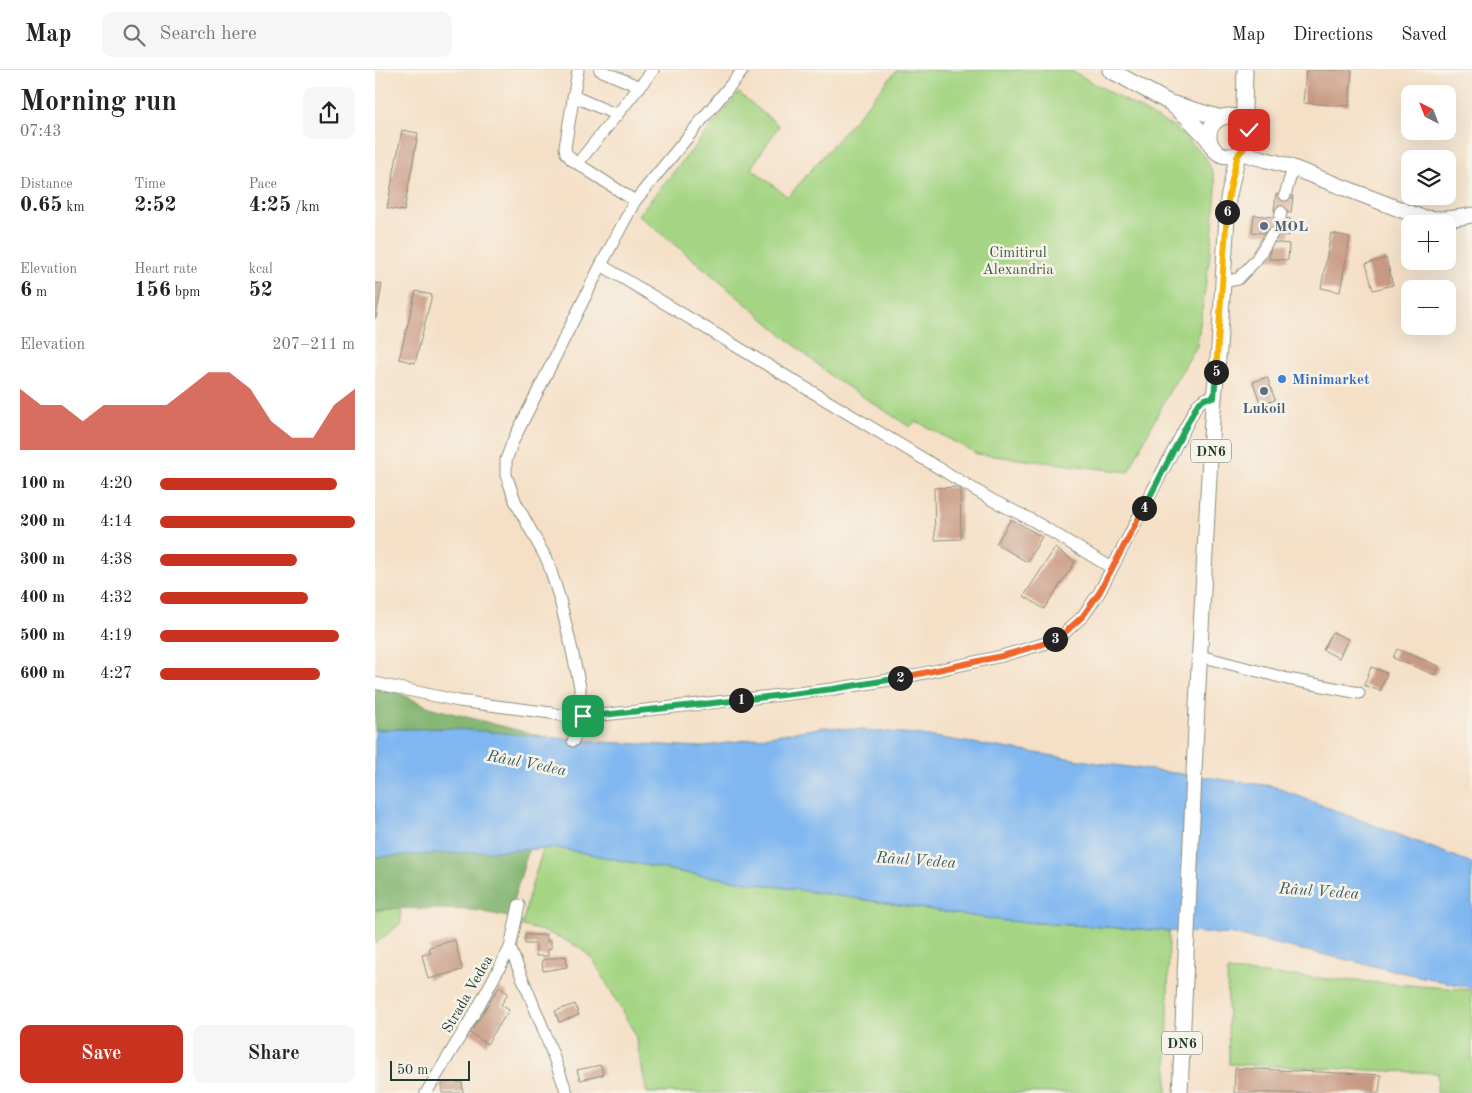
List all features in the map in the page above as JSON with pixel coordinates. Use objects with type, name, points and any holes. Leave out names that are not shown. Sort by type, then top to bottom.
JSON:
[{"type":"main road","points":[[1110,70],[1170,103],[1188,118],[1209,140]]},
{"type":"main road","points":[[1209,140],[1211,127],[1223,117],[1231,106],[1244,73]]},
{"type":"main road","points":[[1244,73],[1244,108],[1248,133]]},
{"type":"main road","points":[[1170,103],[1223,117],[1231,116],[1238,118],[1243,121],[1248,133],[1287,165]]},
{"type":"main road","name":"DN6","points":[[1180,1093],[1197,705],[1222,282],[1228,198],[1240,153],[1247,146],[1248,133]]},
{"type":"main road","name":"DN6","points":[[1209,140],[1219,153],[1228,198]]},
{"type":"main road","points":[[1219,153],[1225,156],[1240,153],[1287,165],[1420,217],[1435,220],[1472,215]]},
{"type":"street","points":[[577,70],[565,147],[566,153],[578,164],[635,201]]},
{"type":"street","points":[[600,70],[640,87]]},
{"type":"street","points":[[578,164],[653,70]]},
{"type":"street","points":[[743,70],[635,201],[513,441],[506,460],[506,475],[516,503],[548,562],[561,600],[580,687],[580,710],[583,714],[588,716],[602,715],[833,689],[902,678],[1002,656],[1043,644],[1061,636],[1083,616],[1099,593],[1192,414],[1202,400],[1209,397],[1214,398]]},
{"type":"street","points":[[573,96],[617,115]]},
{"type":"street","points":[[1285,195],[1287,165]]},
{"type":"street","points":[[1222,282],[1238,279],[1256,260],[1272,234]]},
{"type":"street","points":[[601,265],[992,500],[1033,520],[1112,568]]},
{"type":"street","points":[[1200,656],[1288,679],[1359,693]]},
{"type":"street","points":[[375,683],[459,701],[551,713],[574,718],[583,714]]},
{"type":"street","points":[[573,741],[583,714]]},
{"type":"street","name":"Strada Vedea","points":[[426,1093],[477,1009],[510,948],[519,905]]},
{"type":"street","points":[[510,948],[567,1093]]},
{"type":"green space","name":"Cimitirul Alexandria","points":[[897,70],[1070,70],[1175,128],[1204,155],[1213,173],[1216,188],[1212,239],[1197,346],[1169,392],[1128,472],[977,454],[916,421],[910,427],[831,376],[638,215],[739,93],[779,126],[751,168],[788,197]]},
{"type":"green space","points":[[375,683],[432,708],[548,738],[446,728],[375,730]]},
{"type":"green space","points":[[558,848],[680,872],[1005,921],[1169,931],[1167,1093],[647,1093],[635,1034],[594,961],[582,949],[561,938],[522,926],[543,849]]},
{"type":"green space","points":[[529,849],[508,917],[474,910],[400,908],[375,910],[375,857]]},
{"type":"green space","points":[[400,908],[401,923],[375,944],[375,910]]},
{"type":"green space","points":[[1227,971],[1472,990],[1472,1093],[1437,1093],[1438,1073],[1229,1064]]},
{"type":"water","name":"Râul Vedea","points":[[825,727],[915,734],[1099,763],[1272,786],[1472,863],[1472,988],[1236,935],[1005,921],[680,872],[558,848],[375,857],[375,730],[446,728],[602,742],[702,747]]},
{"type":"building","points":[[1306,70],[1352,70],[1349,106],[1303,103]]},
{"type":"building","points":[[402,130],[418,133],[404,211],[387,208]]},
{"type":"building","points":[[1276,194],[1293,196],[1291,213],[1274,211]]},
{"type":"building","points":[[1254,215],[1291,219],[1289,236],[1252,232]]},
{"type":"building","points":[[1331,233],[1350,237],[1340,292],[1321,288]]},
{"type":"building","points":[[1271,242],[1289,244],[1288,260],[1269,259]]},
{"type":"building","points":[[1386,258],[1393,285],[1373,290],[1366,264]]},
{"type":"building","points":[[375,283],[382,284],[376,318],[375,318]]},
{"type":"building","points":[[416,291],[432,295],[415,363],[399,359]]},
{"type":"building","name":"Lukoil","points":[[1267,377],[1275,400],[1261,405],[1253,382]]},
{"type":"building","points":[[960,487],[961,539],[935,540],[934,488]]},
{"type":"building","points":[[1011,519],[1042,537],[1027,562],[996,544]]},
{"type":"building","points":[[1055,548],[1075,562],[1044,609],[1024,596]]},
{"type":"building","points":[[1332,632],[1348,639],[1339,658],[1323,650]]},
{"type":"building","points":[[1397,649],[1439,666],[1435,675],[1393,658]]},
{"type":"building","points":[[1371,667],[1387,673],[1380,691],[1364,685]]},
{"type":"building","points":[[525,935],[547,935],[547,941],[551,941],[551,949],[548,948],[548,956],[536,956],[536,944],[525,944]]},
{"type":"building","points":[[455,940],[462,970],[428,979],[422,955],[431,953],[429,947]]},
{"type":"building","points":[[566,956],[567,967],[543,971],[542,960]]},
{"type":"building","points":[[499,987],[508,993],[501,1005],[509,1010],[487,1044],[470,1033]]},
{"type":"building","points":[[575,1004],[579,1015],[559,1022],[555,1011]]},
{"type":"building","points":[[601,1065],[603,1075],[580,1080],[577,1070]]},
{"type":"building","points":[[1235,1068],[1381,1075],[1379,1093],[1234,1093]]},
{"type":"building","points":[[462,1082],[463,1093],[442,1093],[442,1083]]},
{"type":"place","name":"MOL","points":[[1264,226]]},
{"type":"place","name":"Minimarket","points":[[1282,379]]},
{"type":"place","name":"Lukoil","points":[[1264,391]]},
{"type":"route","points":[[583,716],[583,714],[588,716],[602,715],[833,689],[902,678],[1002,656],[1043,644],[1061,636],[1083,616],[1099,593],[1197,405],[1209,397],[1214,398],[1228,198],[1238,154],[1247,146],[1250,135],[1249,130]]}]
